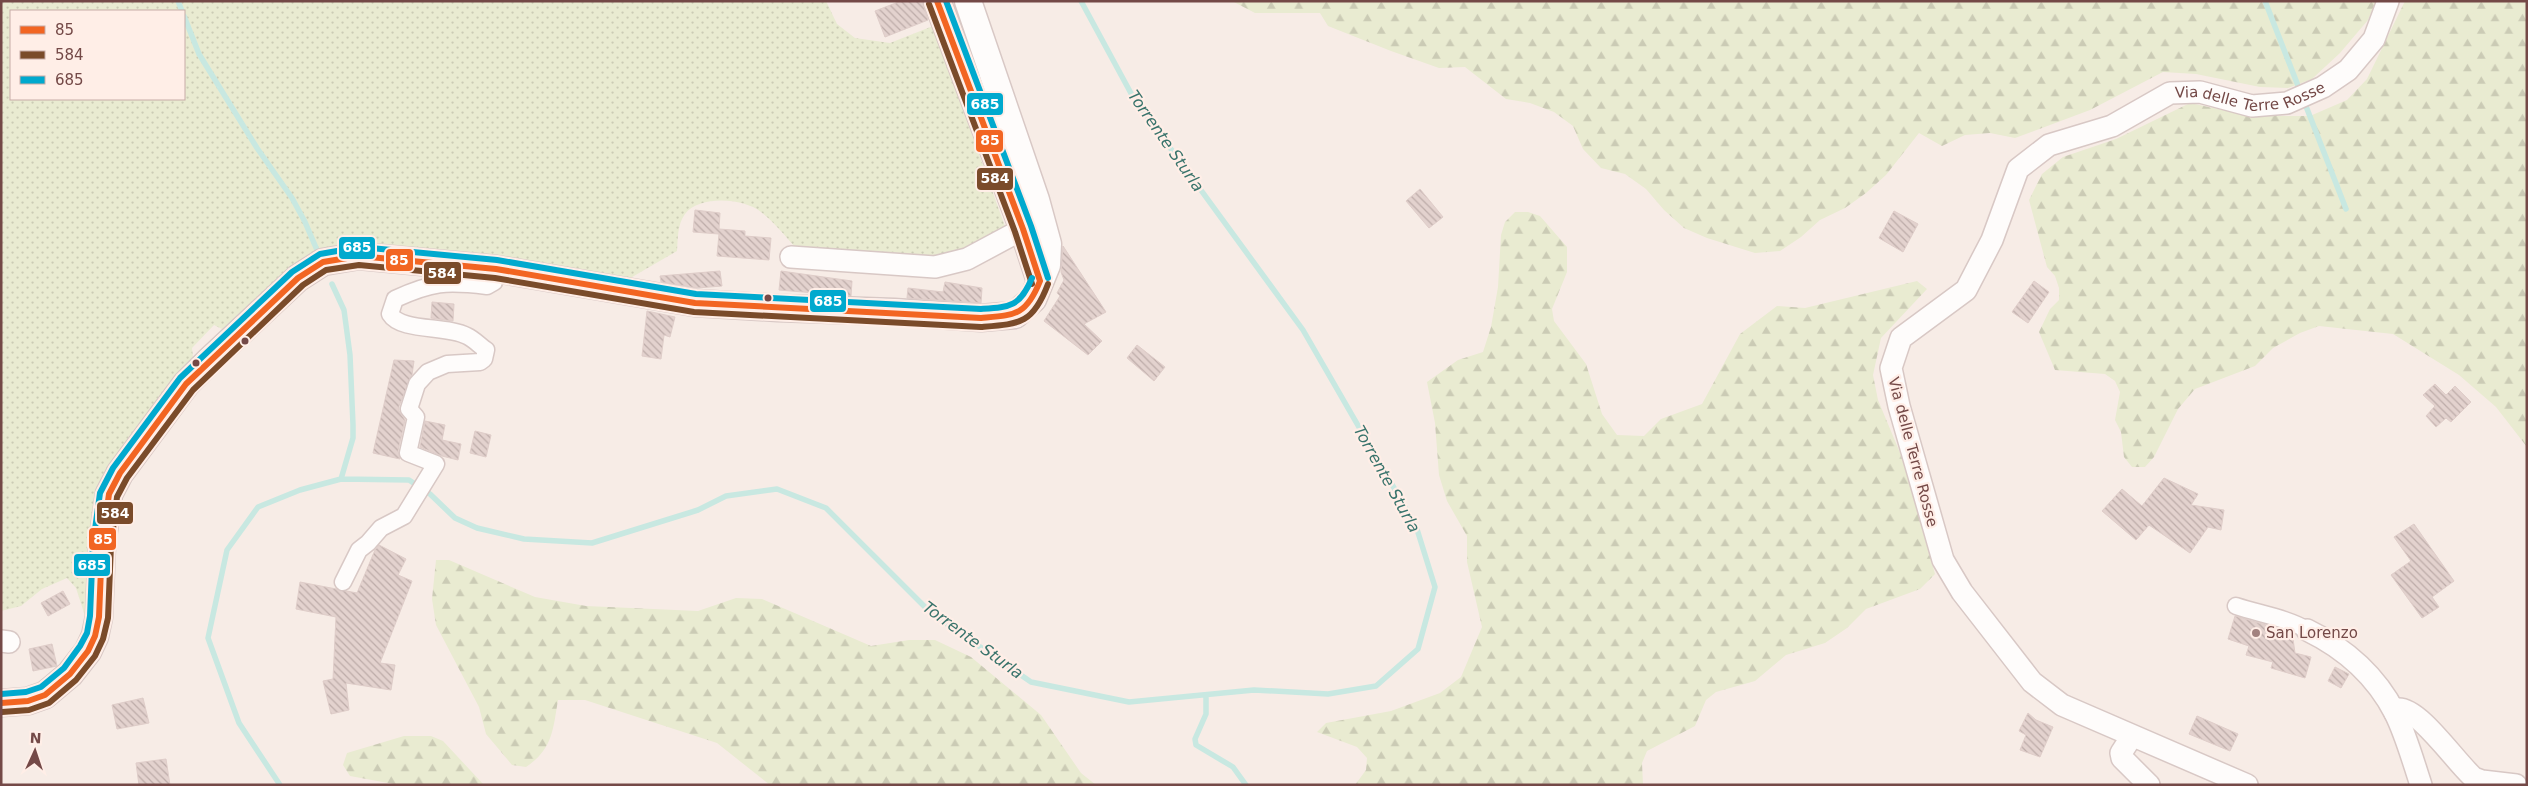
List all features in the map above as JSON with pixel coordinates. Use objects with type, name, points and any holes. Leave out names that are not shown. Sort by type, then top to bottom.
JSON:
[{"type":"street","points":[[937,1],[1023,229],[1040,281]]},
{"type":"street","points":[[1,703],[28,701],[45,695],[70,674],[88,650],[95,636],[99,617],[102,544],[109,494],[120,473],[186,384],[298,278],[323,262],[359,256],[496,269],[695,303],[981,318],[1015,315],[1033,299],[1047,265],[1048,244],[1036,200],[968,1]]},
{"type":"street","name":"Via delle Terre Rosse","points":[[2247,785],[2062,705],[2032,682],[1962,592],[1943,560],[1899,406],[1891,368],[1901,338],[1966,290],[1992,240],[2018,169],[2049,145],[2112,126],[2170,93],[2200,92],[2252,106],[2287,104],[2324,87],[2348,70],[2374,39],[2388,1]]},
{"type":"street","points":[[791,257],[935,267],[967,260],[1023,229]]},
{"type":"street","points":[[343,582],[358,550],[368,544],[381,528],[404,516],[436,464],[408,453],[416,417],[409,409],[414,399],[417,384],[428,372],[447,364],[480,362],[484,359],[486,350],[467,336],[440,328],[404,324],[394,320],[390,314],[395,299],[424,286],[440,283],[487,286],[494,282],[496,269]]},
{"type":"street","points":[[2236,606],[2284,621],[2293,621],[2334,643],[2373,679],[2395,713],[2421,785]]},
{"type":"street","points":[[2395,713],[2398,709],[2409,711],[2434,732],[2474,778],[2482,781],[2516,785]]},
{"type":"street","points":[[2132,736],[2121,752],[2122,758],[2149,785]]},
{"type":"green space","points":[[1,1],[826,1],[837,24],[855,38],[890,43],[933,26],[1007,232],[996,238],[937,258],[796,248],[775,225],[753,207],[733,201],[711,201],[692,208],[685,214],[678,232],[677,251],[627,280],[475,258],[347,244],[314,254],[226,331],[214,325],[192,348],[193,357],[100,491],[90,612],[85,616],[76,588],[67,578],[42,589],[21,606],[1,611]]},
{"type":"green space","points":[[1232,1],[2376,1],[2368,20],[2340,53],[2312,79],[2288,88],[2260,87],[2196,74],[2163,72],[2090,110],[2015,138],[1990,133],[1965,135],[1942,146],[1919,133],[1886,175],[1866,193],[1845,208],[1820,220],[1801,237],[1780,251],[1755,253],[1707,238],[1684,228],[1664,210],[1646,189],[1625,174],[1601,168],[1583,149],[1573,126],[1554,112],[1530,103],[1506,99],[1465,67],[1439,68],[1391,51],[1328,26],[1320,13],[1255,13]]},
{"type":"green space","points":[[2405,1],[2527,1],[2527,447],[2496,407],[2459,375],[2393,334],[2319,326],[2300,333],[2273,348],[2255,366],[2195,389],[2178,409],[2154,457],[2145,467],[2132,467],[2124,457],[2121,432],[2115,420],[2120,392],[2115,381],[2105,374],[2055,370],[2039,332],[2050,309],[2059,300],[2059,288],[2055,276],[2047,267],[2029,200],[2042,174],[2063,157],[2116,139],[2190,103],[2250,116],[2310,116],[2347,100],[2367,79]]},
{"type":"green space","points":[[1515,212],[1528,212],[1540,216],[1567,247],[1567,272],[1552,309],[1554,321],[1586,364],[1602,414],[1617,435],[1644,436],[1661,419],[1702,404],[1740,334],[1777,306],[1805,308],[1917,281],[1927,289],[1881,338],[1873,375],[1878,400],[1903,460],[1935,574],[1920,589],[1866,609],[1847,628],[1825,643],[1786,655],[1755,681],[1716,692],[1706,700],[1695,726],[1647,751],[1642,763],[1643,785],[1355,785],[1366,770],[1367,758],[1357,747],[1317,732],[1326,723],[1391,711],[1440,693],[1461,677],[1482,627],[1467,562],[1467,536],[1447,501],[1439,475],[1435,423],[1427,382],[1458,360],[1483,352],[1491,327],[1498,287],[1501,235],[1505,222]]},
{"type":"green space","points":[[436,560],[449,560],[535,597],[586,606],[698,611],[736,598],[762,599],[871,646],[909,640],[935,640],[971,657],[1041,715],[1081,773],[1096,785],[770,785],[717,743],[585,700],[558,700],[553,729],[547,746],[526,767],[512,765],[486,734],[479,707],[436,625],[432,599]]},
{"type":"green space","points":[[404,736],[431,736],[443,741],[484,785],[399,785],[350,776],[343,765],[347,753]]},
{"type":"building","points":[[901,1],[922,1],[928,20],[885,37],[875,11]]},
{"type":"building","points":[[1420,189],[1443,217],[1429,228],[1406,201]]},
{"type":"building","points":[[695,210],[720,213],[719,229],[745,231],[745,236],[771,238],[769,260],[717,256],[719,234],[693,232]]},
{"type":"building","points":[[1894,211],[1918,224],[1903,252],[1879,238]]},
{"type":"building","points":[[1063,246],[1106,312],[1084,324],[1102,341],[1088,355],[1044,321],[1060,296],[1057,293],[1064,280],[1061,272]]},
{"type":"building","points":[[720,271],[722,286],[697,288],[661,282],[660,276]]},
{"type":"building","points":[[781,271],[852,281],[851,296],[779,290]]},
{"type":"building","points":[[2034,281],[2049,292],[2028,323],[2012,312]]},
{"type":"building","points":[[945,282],[982,288],[981,303],[907,298],[908,288],[943,292]]},
{"type":"building","points":[[432,302],[454,304],[453,321],[431,318]]},
{"type":"building","points":[[647,311],[675,317],[670,337],[664,335],[661,359],[642,356]]},
{"type":"building","points":[[1137,345],[1165,367],[1154,381],[1127,358]]},
{"type":"building","points":[[394,360],[414,361],[412,375],[399,406],[399,411],[405,420],[398,451],[400,459],[373,453]]},
{"type":"building","points":[[2435,384],[2446,395],[2455,386],[2471,402],[2451,422],[2446,418],[2436,427],[2426,416],[2435,406],[2423,395]]},
{"type":"building","points":[[425,421],[445,425],[442,440],[461,444],[458,460],[420,447]]},
{"type":"building","points":[[475,431],[491,435],[486,457],[470,453]]},
{"type":"building","points":[[2164,478],[2198,494],[2191,505],[2224,510],[2221,530],[2208,527],[2190,553],[2149,525],[2136,540],[2102,511],[2122,489],[2142,506]]},
{"type":"building","points":[[2414,524],[2454,581],[2432,597],[2439,607],[2422,618],[2391,575],[2411,561],[2394,537]]},
{"type":"building","points":[[379,545],[406,559],[398,575],[412,581],[380,663],[395,665],[391,690],[346,683],[349,710],[331,714],[323,681],[333,679],[336,617],[296,609],[300,582],[357,593],[375,550]]},
{"type":"building","points":[[63,591],[70,604],[48,616],[41,603]]},
{"type":"building","points":[[2235,616],[2276,628],[2275,632],[2289,635],[2293,639],[2295,653],[2311,657],[2305,678],[2271,668],[2273,662],[2246,655],[2249,646],[2228,639]]},
{"type":"building","points":[[52,644],[57,666],[33,671],[29,649]]},
{"type":"building","points":[[2335,667],[2349,674],[2341,688],[2328,681]]},
{"type":"building","points":[[143,698],[149,723],[117,729],[112,705]]},
{"type":"building","points":[[2028,713],[2036,720],[2053,727],[2040,757],[2020,750],[2026,735],[2019,731]]},
{"type":"building","points":[[2197,716],[2238,734],[2230,751],[2189,734]]},
{"type":"building","points":[[166,759],[170,785],[139,785],[136,763]]},
{"type":"waterway","points":[[178,1],[182,10]]},
{"type":"waterway","name":"Torrente Sturla","points":[[280,785],[239,723],[208,638],[227,550],[258,507],[300,490],[341,479],[409,480],[430,494],[455,518],[477,528],[524,539],[592,543],[698,510],[726,496],[777,489],[826,508],[931,613],[1031,682],[1129,702],[1254,690],[1328,694],[1376,686],[1418,649],[1435,587],[1416,526],[1303,330],[1133,97],[1081,1]]},
{"type":"waterway","points":[[2265,1],[2346,209]]},
{"type":"waterway","points":[[185,19],[199,54],[257,148],[292,198],[320,257]]},
{"type":"waterway","points":[[332,284],[344,310],[350,355],[353,438],[341,479]]},
{"type":"waterway","points":[[1206,695],[1206,714],[1195,739],[1196,745],[1233,767],[1246,785]]},
{"type":"transit line","name":"85","points":[[937,1],[1023,229],[1040,281]]},
{"type":"transit line","name":"685","points":[[946,1],[1031,226],[1048,278]]},
{"type":"transit line","name":"584","points":[[929,4],[1015,232],[1032,284]]},
{"type":"transit line","name":"685","points":[[1,694],[26,692],[41,687],[64,668],[87,633],[90,616],[93,544],[100,493],[113,468],[180,378],[292,272],[320,254],[360,247],[497,260],[696,294],[981,309],[1013,304],[1023,295],[1032,278]]},
{"type":"transit line","name":"85","points":[[1,703],[28,701],[45,695],[70,674],[88,651],[95,636],[99,617],[102,544],[109,494],[120,473],[186,384],[298,278],[323,262],[359,256],[496,269],[695,303],[981,318],[1003,316],[1018,312],[1030,301],[1040,281]]},
{"type":"transit line","name":"584","points":[[2,712],[29,710],[49,703],[76,680],[95,656],[103,639],[108,618],[111,545],[117,497],[127,478],[193,390],[303,285],[326,270],[359,265],[495,278],[694,312],[981,327],[1006,325],[1024,319],[1037,307],[1048,284]]},
{"type":"place","name":"San Lorenzo","points":[[2256,633]]}]
